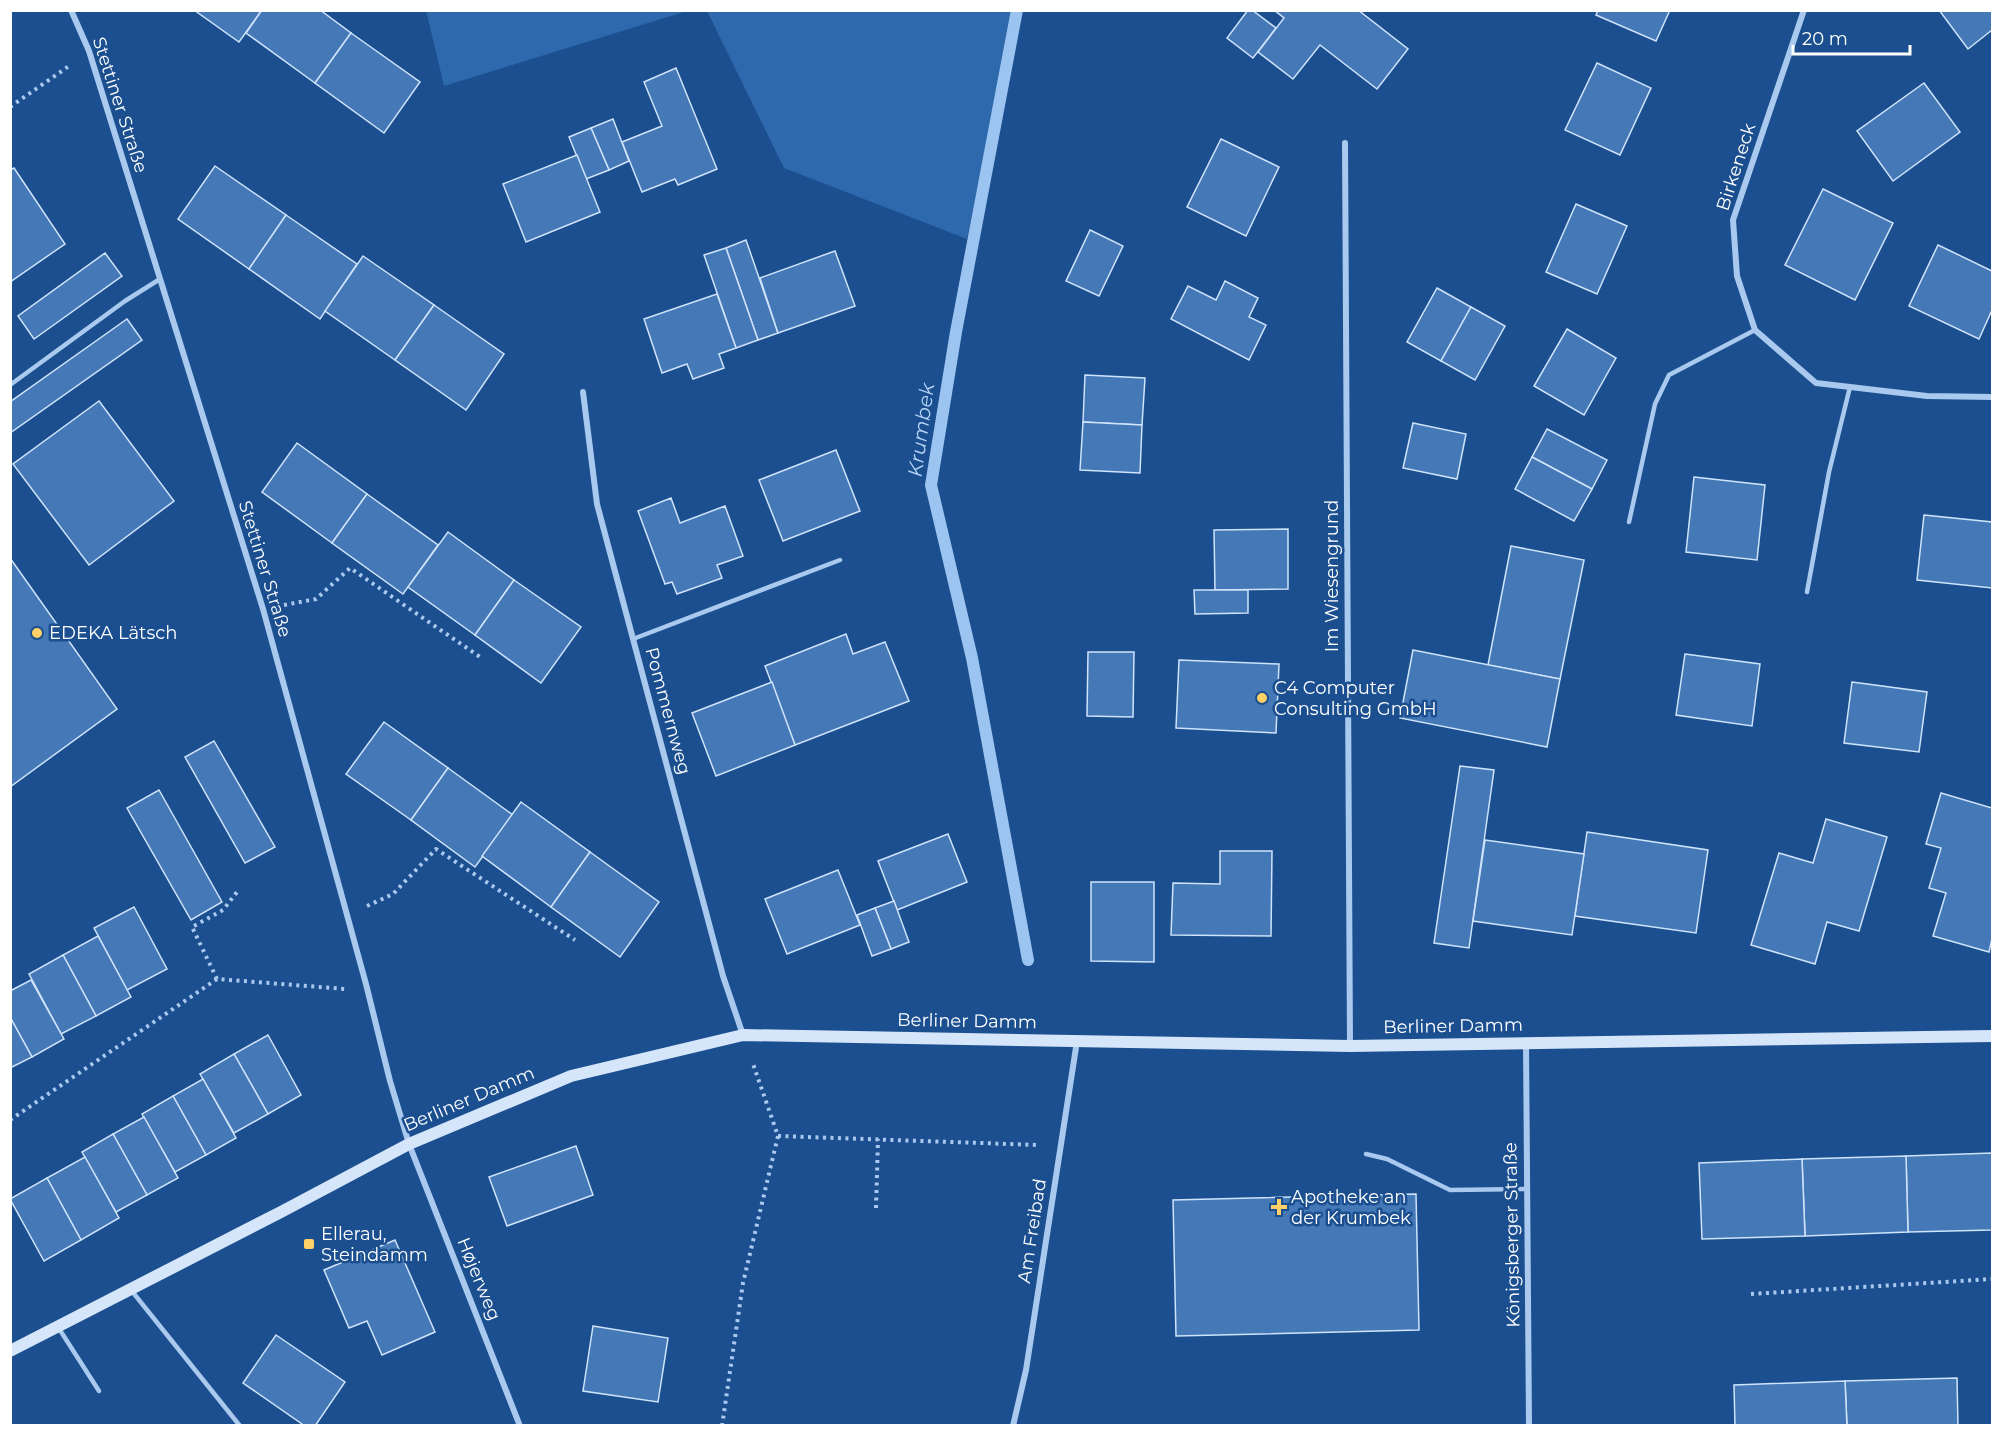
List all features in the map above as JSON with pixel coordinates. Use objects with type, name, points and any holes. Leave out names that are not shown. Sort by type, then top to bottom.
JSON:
[{"type":"main road","name":"Berliner Damm","points":[[10,1351],[409,1144],[570,1076],[742,1035],[1350,1046],[1992,1036]]},
{"type":"street","name":"Stettiner Straße","points":[[70,10],[89,51],[263,609],[409,1144]]},
{"type":"street","name":"Birkeneck","points":[[1755,330],[1737,276],[1733,220],[1804,10]]},
{"type":"street","name":"Im Wiesengrund","points":[[1345,143],[1350,1046]]},
{"type":"street","points":[[1755,330],[1816,383],[1927,396],[1992,396]]},
{"type":"street","name":"Pommernweg","points":[[584,392],[597,504],[723,976],[742,1035]]},
{"type":"street","name":"Am Freibad","points":[[1013,1425],[1026,1370],[1077,1041]]},
{"type":"street","name":"Königsberger Straße","points":[[1526,1043],[1529,1425]]},
{"type":"street","name":"Højerweg","points":[[409,1144],[520,1425]]},
{"type":"lane","points":[[10,385],[125,301],[160,279]]},
{"type":"lane","points":[[1629,522],[1655,404],[1669,375],[1755,330]]},
{"type":"lane","points":[[1808,592],[1829,472],[1850,387]]},
{"type":"lane","points":[[633,639],[840,560]]},
{"type":"lane","points":[[1366,1154],[1387,1159],[1450,1190],[1526,1189]]},
{"type":"lane","points":[[131,1290],[240,1425]]},
{"type":"lane","points":[[58,1327],[99,1390]]},
{"type":"path","points":[[10,107],[89,51]]},
{"type":"path","points":[[263,609],[316,599],[350,568],[480,657]]},
{"type":"path","points":[[347,915],[393,894],[436,849],[575,940]]},
{"type":"path","points":[[218,980],[192,927],[223,910],[237,892]]},
{"type":"path","points":[[10,1120],[218,980],[342,990],[366,984]]},
{"type":"path","points":[[722,1425],[743,1283],[778,1136],[742,1035]]},
{"type":"path","points":[[778,1136],[1048,1146]]},
{"type":"path","points":[[876,1208],[878,1139]]},
{"type":"path","points":[[1751,1294],[1992,1279]]},
{"type":"shaded area","points":[[426,10],[687,10],[687,11],[444,86]]},
{"type":"shaded area","points":[[707,11],[1014,11],[967,239],[784,168]]},
{"type":"building","points":[[194,10],[262,10],[239,42]]},
{"type":"building","points":[[262,10],[320,10],[351,33],[315,83],[246,33]]},
{"type":"building","points":[[1248,10],[1252,10],[1276,28],[1253,58],[1227,38]]},
{"type":"building","points":[[1274,10],[1358,10],[1408,49],[1377,89],[1320,45],[1293,79],[1258,52],[1284,18]]},
{"type":"building","points":[[1598,10],[1670,10],[1656,41],[1596,15]]},
{"type":"building","points":[[1939,10],[1992,10],[1992,30],[1968,49]]},
{"type":"building","points":[[351,33],[420,82],[384,133],[315,83]]},
{"type":"building","points":[[1597,63],[1651,88],[1620,155],[1565,130]]},
{"type":"building","points":[[676,68],[717,169],[678,185],[675,179],[642,192],[622,142],[662,126],[644,82]]},
{"type":"building","points":[[1924,83],[1960,132],[1893,181],[1857,131]]},
{"type":"building","points":[[613,119],[629,161],[609,170],[591,128]]},
{"type":"building","points":[[591,128],[609,170],[586,179],[569,137]]},
{"type":"building","points":[[1221,139],[1279,167],[1246,236],[1187,207]]},
{"type":"building","points":[[577,155],[600,212],[526,242],[503,184]]},
{"type":"building","points":[[215,166],[286,215],[249,269],[178,219]]},
{"type":"building","points":[[14,168],[65,244],[10,282],[10,170]]},
{"type":"building","points":[[1823,189],[1893,223],[1855,300],[1785,265]]},
{"type":"building","points":[[1576,204],[1627,226],[1597,294],[1546,272]]},
{"type":"building","points":[[286,215],[357,264],[320,319],[249,269]]},
{"type":"building","points":[[1090,230],[1123,246],[1099,296],[1066,281]]},
{"type":"building","points":[[746,240],[778,333],[758,340],[726,248]]},
{"type":"building","points":[[1938,245],[1992,271],[1992,310],[1979,339],[1909,306]]},
{"type":"building","points":[[726,248],[758,340],[736,348],[704,255]]},
{"type":"building","points":[[835,251],[855,306],[778,333],[760,278]]},
{"type":"building","points":[[105,253],[122,276],[34,339],[18,316]]},
{"type":"building","points":[[363,256],[434,305],[395,360],[325,311]]},
{"type":"building","points":[[1225,281],[1258,298],[1249,317],[1266,325],[1249,360],[1171,319],[1188,286],[1216,300]]},
{"type":"building","points":[[1437,288],[1471,307],[1441,361],[1407,342]]},
{"type":"building","points":[[717,294],[736,348],[719,354],[724,368],[693,379],[687,364],[662,373],[644,319]]},
{"type":"building","points":[[434,305],[504,354],[466,410],[395,360]]},
{"type":"building","points":[[1471,307],[1505,326],[1475,380],[1441,361]]},
{"type":"building","points":[[127,319],[142,340],[10,433],[10,402]]},
{"type":"building","points":[[1567,329],[1616,358],[1584,415],[1534,386]]},
{"type":"building","points":[[1085,375],[1145,378],[1142,425],[1083,422]]},
{"type":"building","points":[[99,401],[174,501],[89,565],[13,464]]},
{"type":"building","points":[[1083,422],[1142,425],[1140,473],[1080,470]]},
{"type":"building","points":[[1413,423],[1466,434],[1457,479],[1403,468]]},
{"type":"building","points":[[1547,429],[1607,460],[1592,489],[1532,457]]},
{"type":"building","points":[[297,443],[367,494],[332,543],[262,492]]},
{"type":"building","points":[[836,450],[860,511],[783,541],[759,480]]},
{"type":"building","points":[[1532,457],[1592,489],[1574,521],[1515,489]]},
{"type":"building","points":[[1694,477],[1765,485],[1757,560],[1686,552]]},
{"type":"building","points":[[367,494],[438,545],[403,594],[332,543]]},
{"type":"building","points":[[671,498],[680,523],[725,506],[743,556],[717,565],[722,578],[677,594],[672,582],[665,584],[638,511]]},
{"type":"building","points":[[1924,515],[1992,522],[1992,588],[1917,580]]},
{"type":"building","points":[[1288,529],[1288,589],[1215,590],[1214,530]]},
{"type":"building","points":[[448,532],[514,580],[475,635],[408,587]]},
{"type":"building","points":[[1511,546],[1584,560],[1560,679],[1488,665]]},
{"type":"building","name":"EDEKA Lätsch","points":[[10,558],[117,709],[10,787]]},
{"type":"building","points":[[514,580],[581,627],[541,683],[475,635]]},
{"type":"building","points":[[1194,590],[1248,590],[1248,613],[1195,614]]},
{"type":"building","points":[[846,634],[853,654],[885,642],[909,701],[795,745],[765,666]]},
{"type":"building","points":[[1413,650],[1560,679],[1547,747],[1400,718]]},
{"type":"building","points":[[1088,652],[1134,652],[1133,717],[1087,716]]},
{"type":"building","points":[[1685,654],[1760,664],[1752,726],[1676,715]]},
{"type":"building","points":[[1179,660],[1279,664],[1276,733],[1176,728]]},
{"type":"building","points":[[772,682],[795,745],[716,776],[692,713]]},
{"type":"building","points":[[1852,682],[1927,692],[1919,752],[1844,743]]},
{"type":"building","points":[[384,722],[448,768],[411,820],[346,774]]},
{"type":"building","points":[[214,741],[275,847],[245,863],[185,757]]},
{"type":"building","points":[[1460,766],[1494,770],[1469,948],[1434,943]]},
{"type":"building","points":[[448,768],[513,815],[475,867],[411,820]]},
{"type":"building","points":[[159,790],[222,902],[191,920],[127,808]]},
{"type":"building","points":[[1941,793],[1992,808],[1992,939],[1989,952],[1933,936],[1946,893],[1929,888],[1941,848],[1926,844]]},
{"type":"building","points":[[521,802],[590,852],[551,907],[482,856]]},
{"type":"building","points":[[1826,819],[1887,837],[1859,931],[1827,922],[1815,964],[1751,945],[1779,853],[1813,863]]},
{"type":"building","points":[[1587,832],[1708,850],[1696,933],[1575,916]]},
{"type":"building","points":[[948,834],[967,882],[897,910],[878,861]]},
{"type":"building","points":[[1485,840],[1584,854],[1572,935],[1473,921]]},
{"type":"building","points":[[1220,851],[1272,851],[1271,936],[1171,935],[1173,883],[1220,884]]},
{"type":"building","points":[[590,852],[659,902],[620,957],[551,907]]},
{"type":"building","points":[[838,870],[860,925],[787,954],[765,899]]},
{"type":"building","points":[[1091,882],[1154,882],[1154,962],[1091,961]]},
{"type":"building","points":[[894,901],[909,942],[891,949],[875,908]]},
{"type":"building","points":[[134,907],[167,969],[127,990],[94,928]]},
{"type":"building","points":[[875,908],[891,949],[872,956],[857,915]]},
{"type":"building","points":[[98,936],[131,997],[96,1016],[63,955]]},
{"type":"building","points":[[63,955],[96,1016],[61,1034],[29,974]]},
{"type":"building","points":[[31,980],[64,1039],[32,1057],[10,1017],[10,991]]},
{"type":"building","points":[[10,1017],[32,1057],[10,1068]]},
{"type":"building","points":[[268,1035],[301,1095],[268,1114],[234,1054]]},
{"type":"building","points":[[234,1054],[268,1114],[234,1133],[200,1074]]},
{"type":"building","points":[[203,1079],[236,1138],[206,1155],[173,1096]]},
{"type":"building","points":[[173,1096],[206,1155],[175,1172],[142,1114]]},
{"type":"building","points":[[144,1117],[178,1178],[147,1195],[113,1134]]},
{"type":"building","points":[[113,1134],[147,1195],[116,1212],[82,1152]]},
{"type":"building","points":[[576,1146],[593,1195],[507,1226],[489,1177]]},
{"type":"building","points":[[1992,1153],[1992,1230],[1908,1232],[1906,1156]]},
{"type":"building","points":[[1906,1156],[1908,1232],[1805,1236],[1802,1159]]},
{"type":"building","points":[[85,1157],[119,1218],[81,1240],[47,1178]]},
{"type":"building","points":[[1802,1159],[1805,1236],[1702,1239],[1699,1163]]},
{"type":"building","points":[[47,1178],[81,1240],[44,1261],[10,1199]]},
{"type":"building","points":[[1416,1194],[1419,1330],[1176,1336],[1173,1200]]},
{"type":"building","points":[[395,1240],[435,1332],[382,1355],[367,1321],[349,1328],[324,1270]]},
{"type":"building","points":[[593,1326],[668,1338],[658,1402],[583,1391]]},
{"type":"building","points":[[276,1335],[345,1382],[315,1426],[305,1426],[243,1383]]},
{"type":"building","points":[[1957,1378],[1958,1426],[1847,1426],[1845,1381]]},
{"type":"building","points":[[1845,1381],[1847,1426],[1735,1426],[1734,1385]]},
{"type":"waterway","name":"Krumbek","points":[[1017,10],[956,332],[931,485],[972,658],[1028,960]]},
{"type":"place","name":"EDEKA Lätsch","points":[[37,633]]},
{"type":"place","name":"C4 Computer Consulting GmbH","points":[[1262,698]]},
{"type":"place","name":"Apotheke an der Krumbek","points":[[1279,1207]]},
{"type":"place","name":"Ellerau, Steindamm","points":[[309,1244]]}]
